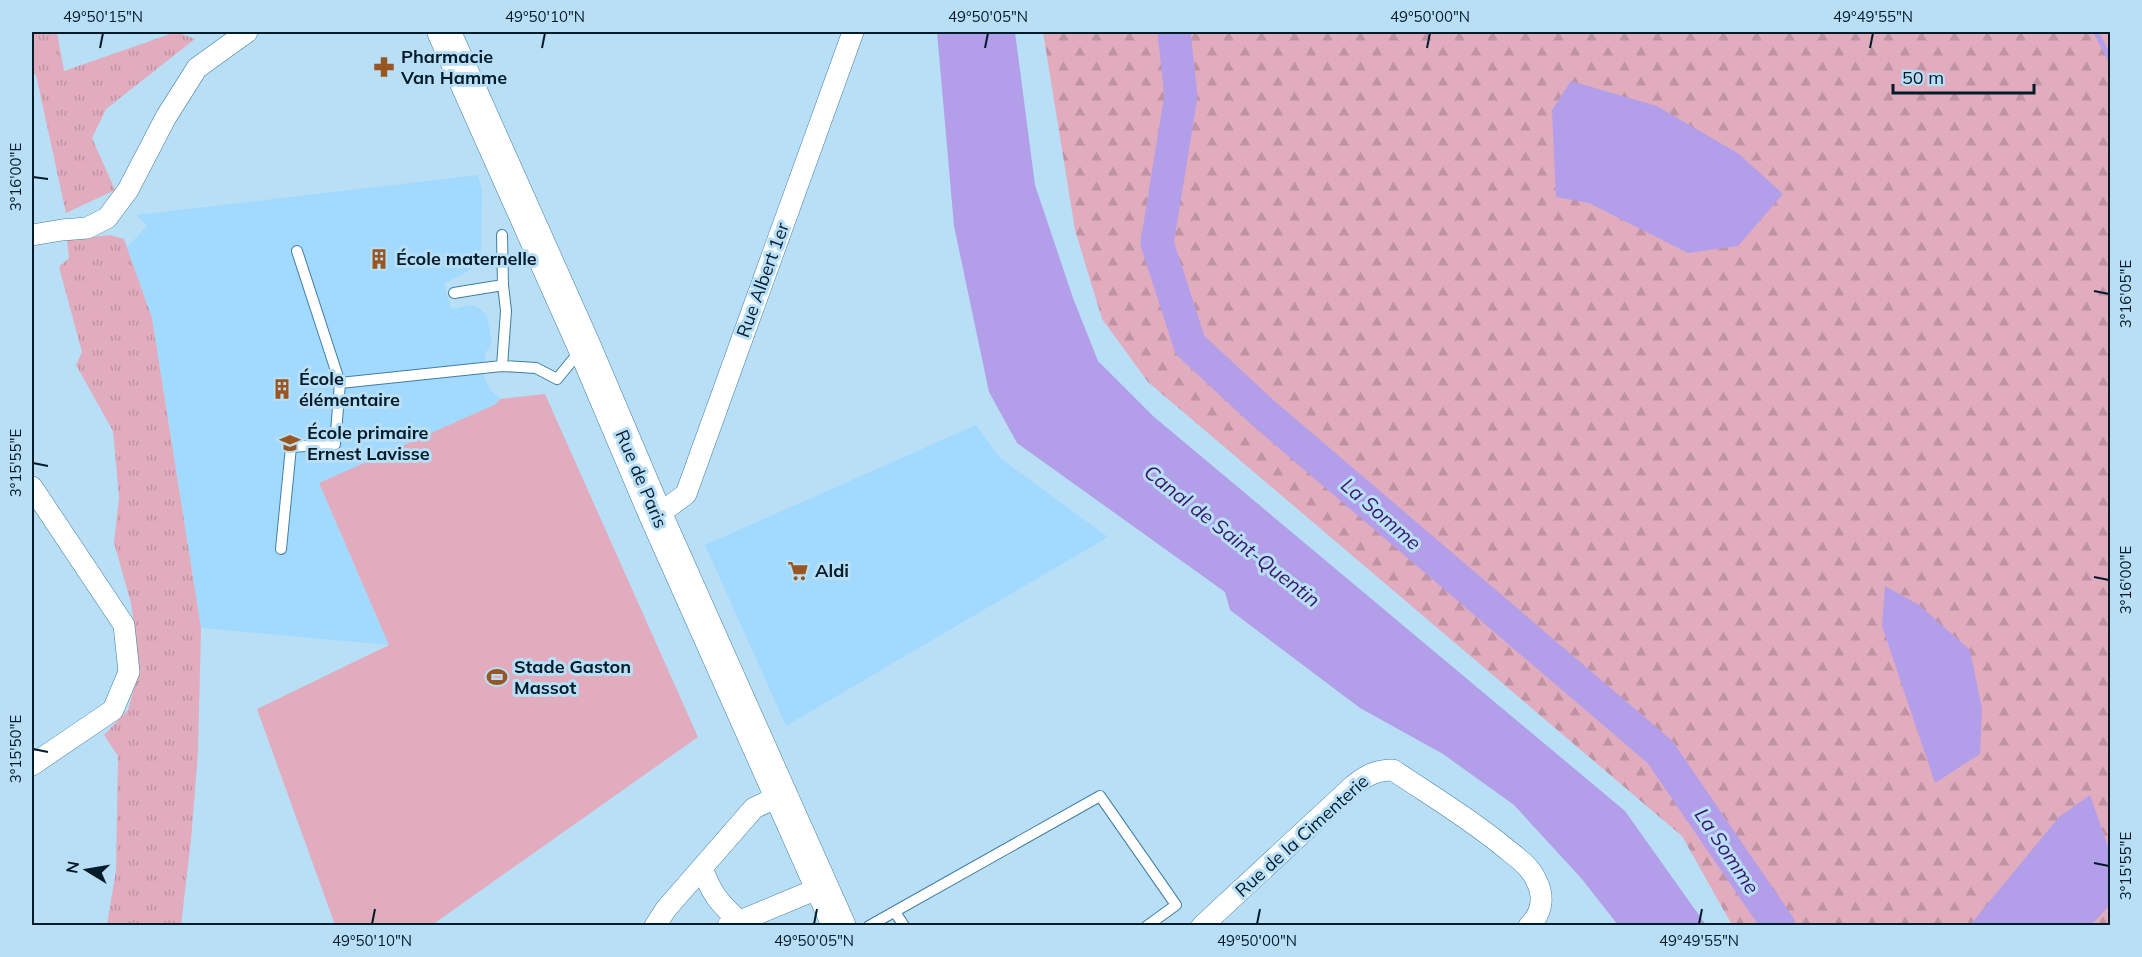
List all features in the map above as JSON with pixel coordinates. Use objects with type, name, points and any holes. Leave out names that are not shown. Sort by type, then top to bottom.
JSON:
[{"type":"main road","name":"Rue de Paris","points":[[444,32],[839,926]]},
{"type":"street","points":[[32,235],[87,228],[106,218],[128,190],[166,117],[197,68],[247,32]]},
{"type":"street","name":"Rue Albert 1er","points":[[654,511],[670,506],[686,494],[854,32]]},
{"type":"street","points":[[32,487],[124,625],[129,672],[113,710],[32,765]]},
{"type":"street","name":"Rue de la Cimenterie","points":[[1202,926],[1354,785],[1368,774],[1380,770],[1393,770],[1483,830],[1521,860],[1536,879],[1542,897],[1541,908],[1529,926]]},
{"type":"street","points":[[643,926],[660,917],[754,808],[780,796]]},
{"type":"street","points":[[702,868],[717,901],[733,923],[822,887]]},
{"type":"lane","points":[[502,235],[502,285],[506,311],[502,366]]},
{"type":"lane","points":[[281,549],[291,447],[335,444],[340,383],[297,251]]},
{"type":"lane","points":[[454,293],[502,285]]},
{"type":"lane","points":[[340,383],[502,366],[536,368],[557,379],[584,346]]},
{"type":"lane","points":[[869,926],[1100,796],[1176,905],[1147,926]]},
{"type":"lane","points":[[895,912],[904,926]]},
{"type":"shaded area","name":"École primaire Ernest Lavisse","points":[[478,175],[482,191],[481,254],[470,270],[444,284],[451,309],[472,305],[487,316],[492,343],[485,354],[484,376],[489,388],[500,399],[496,404],[319,483],[389,645],[201,628],[152,318],[127,247],[147,226],[137,215]]},
{"type":"shaded area","points":[[976,425],[1000,458],[1108,537],[786,726],[705,545]]},
{"type":"green space","points":[[32,32],[57,32],[64,71],[176,32],[195,39],[106,109],[92,138],[115,190],[66,213],[36,75],[32,74]]},
{"type":"green space","points":[[1043,32],[2110,32],[2110,925],[1732,925],[1682,836],[1148,382],[1102,319],[1075,230]]},
{"type":"green space","points":[[110,235],[124,239],[152,318],[201,628],[198,753],[181,925],[107,925],[116,870],[118,756],[104,735],[128,710],[136,680],[136,636],[131,603],[114,543],[119,497],[113,431],[76,365],[82,352],[59,267],[69,258],[67,240]]},
{"type":"green space","name":"Stade Gaston Massot","points":[[545,394],[698,737],[432,925],[335,925],[257,709],[389,645],[319,483],[496,404],[500,399]]},
{"type":"water","name":"Canal de Saint-Quentin","points":[[937,32],[1015,32],[1035,185],[1073,298],[1098,361],[1153,416],[1625,811],[1706,925],[1618,925],[1581,878],[1514,805],[1443,754],[1360,708],[1230,610],[1225,592],[1017,443],[989,392],[954,226]]},
{"type":"water","points":[[1571,81],[1657,106],[1739,154],[1783,194],[1738,246],[1688,253],[1589,203],[1556,197],[1552,110]]},
{"type":"water","points":[[1885,586],[1919,605],[1970,650],[1982,709],[1980,754],[1935,783],[1882,626]]},
{"type":"water","points":[[2090,795],[2110,852],[2110,905],[2091,925],[1970,925],[2059,817]]},
{"type":"waterway","name":"La Somme","points":[[1174,32],[1181,96],[1157,243],[1190,345],[1261,411],[1660,752],[1779,926]]},
{"type":"waterway","points":[[2096,32],[2110,59]]},
{"type":"place","name":"Pharmacie Van Hamme","points":[[384,67]]},
{"type":"place","name":"École maternelle","points":[[379,259]]},
{"type":"place","name":"École élémentaire","points":[[282,389]]},
{"type":"place","name":"École primaire Ernest Lavisse","points":[[290,443]]},
{"type":"place","name":"Aldi","points":[[798,571]]},
{"type":"place","name":"Stade Gaston Massot","points":[[497,677]]}]
